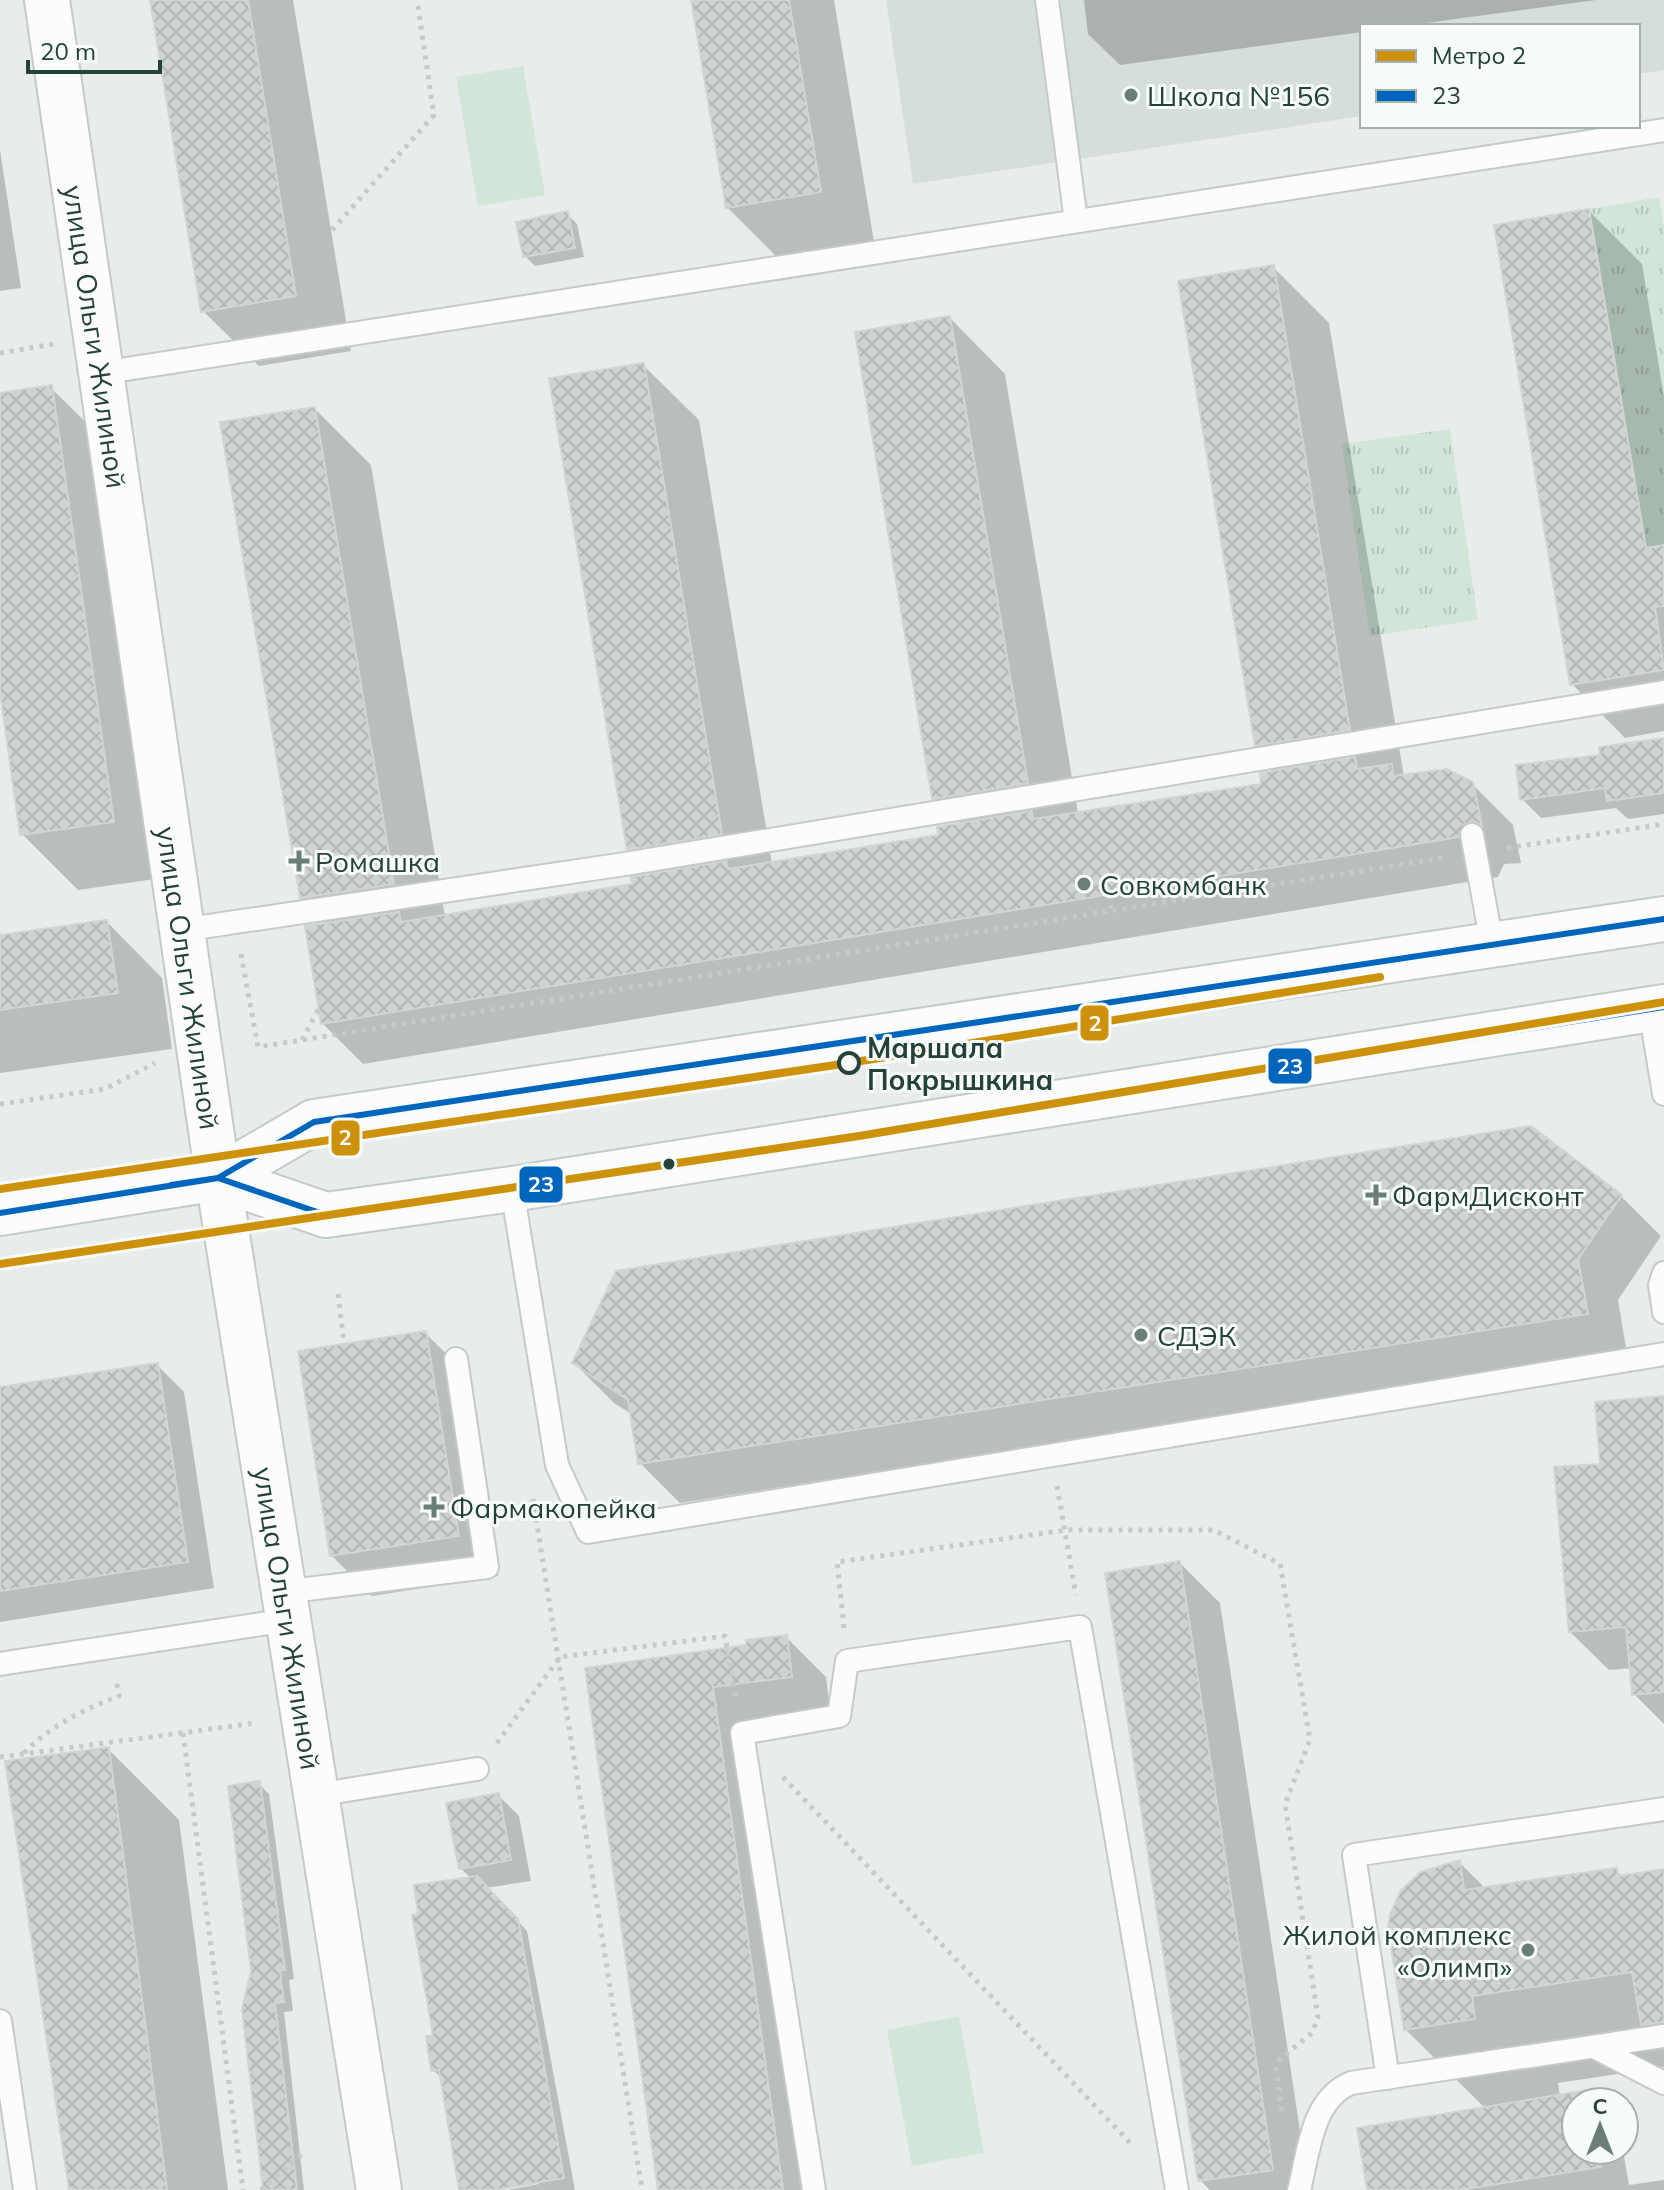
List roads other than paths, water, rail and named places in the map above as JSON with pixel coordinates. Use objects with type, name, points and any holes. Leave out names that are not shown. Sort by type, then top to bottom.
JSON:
[{"type":"main road","name":"улица Ольги Жилиной","points":[[47,0],[218,1178],[379,2190]]},
{"type":"main road","points":[[0,1213],[218,1178],[314,1122],[1664,919]]},
{"type":"main road","points":[[218,1178],[326,1215],[512,1189],[1657,1008]]},
{"type":"lane","points":[[1047,0],[1076,221]]},
{"type":"lane","points":[[101,373],[592,306],[1076,221],[1417,171],[1664,130]]},
{"type":"lane","points":[[182,930],[625,864],[1664,692]]},
{"type":"lane","points":[[1474,844],[1492,944]]},
{"type":"lane","points":[[1657,1008],[1664,1094]]},
{"type":"lane","points":[[512,1189],[526,1262],[552,1445],[557,1465],[588,1532],[1664,1354]]},
{"type":"lane","points":[[1664,1273],[1660,1285],[1664,1312]]},
{"type":"lane","points":[[0,1664],[112,1647],[285,1606],[487,1567],[456,1359]]},
{"type":"lane","points":[[814,2190],[742,1733],[839,1716],[847,1661],[1080,1627],[1177,2190]]},
{"type":"lane","points":[[316,1795],[477,1769]]},
{"type":"lane","points":[[1388,2078],[1354,1855],[1664,1809]]},
{"type":"lane","points":[[0,2021],[25,2190]]},
{"type":"lane","points":[[1299,2190],[1318,2115],[1329,2096],[1351,2083],[1664,2036]]},
{"type":"lane","points":[[1594,2047],[1664,2083]]},
{"type":"metro line","name":"2","points":[[0,1189],[849,1063],[1380,977]]},
{"type":"metro line","name":"2","points":[[0,1264],[859,1136],[1664,1002]]},
{"type":"place","name":"Школа №156","points":[[1131,95]]},
{"type":"place","name":"Ромашка","points":[[299,861]]},
{"type":"place","name":"Совкомбанк","points":[[1084,884]]},
{"type":"place","name":"Маршала Покрышкина","points":[[849,1063]]},
{"type":"place","name":"ФармДисконт","points":[[1376,1195]]},
{"type":"place","name":"СДЭК","points":[[1141,1335]]},
{"type":"place","name":"Фармакопейка","points":[[434,1507]]},
{"type":"place","name":"Жилой комплекс «Олимп»","points":[[1528,1950]]}]
